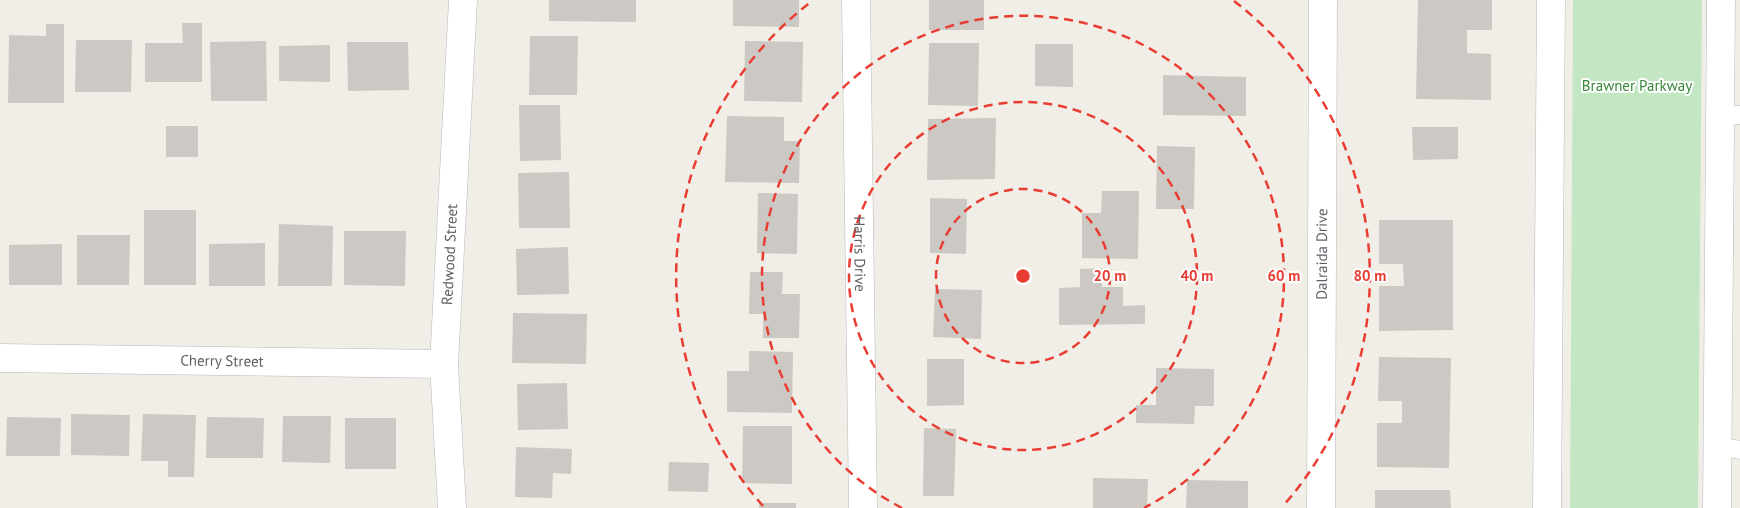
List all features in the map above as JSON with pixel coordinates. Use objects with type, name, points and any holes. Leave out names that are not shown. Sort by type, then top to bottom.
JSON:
[{"type":"street","name":"Redwood Street","points":[[452,508],[444,364],[463,0]]},
{"type":"street","name":"Harris Drive","points":[[856,0],[863,508]]},
{"type":"street","name":"Dalraida Drive","points":[[1321,508],[1323,0]]},
{"type":"street","points":[[1547,508],[1551,0]]},
{"type":"street","points":[[1717,508],[1729,448],[1730,116],[1721,0]]},
{"type":"street","name":"Cherry Street","points":[[0,358],[444,364]]},
{"type":"green space","name":"Brawner Parkway","points":[[1573,0],[1702,0],[1698,508],[1570,508]]},
{"type":"building","points":[[549,0],[636,0],[636,22],[549,21]]},
{"type":"building","points":[[733,0],[799,0],[799,27],[733,26]]},
{"type":"building","points":[[929,0],[984,0],[984,30],[929,30]]},
{"type":"building","points":[[1418,0],[1492,0],[1492,30],[1467,30],[1467,53],[1491,54],[1491,100],[1416,99]]},
{"type":"building","points":[[182,23],[202,23],[202,82],[145,82],[145,43],[183,43]]},
{"type":"building","points":[[46,24],[64,24],[64,103],[8,103],[9,35],[46,36]]},
{"type":"building","points":[[530,36],[578,36],[577,95],[529,95]]},
{"type":"building","points":[[76,40],[132,40],[131,92],[75,92]]},
{"type":"building","points":[[266,41],[267,101],[211,101],[210,42]]},
{"type":"building","points":[[745,41],[803,42],[802,102],[744,101]]},
{"type":"building","points":[[347,42],[408,42],[409,90],[348,91]]},
{"type":"building","points":[[929,43],[979,43],[978,106],[928,105]]},
{"type":"building","points":[[1035,44],[1073,44],[1073,87],[1035,86]]},
{"type":"building","points":[[330,45],[330,82],[279,81],[279,46]]},
{"type":"building","points":[[1163,75],[1246,77],[1246,116],[1163,115]]},
{"type":"building","points":[[519,105],[560,105],[561,160],[520,161]]},
{"type":"building","points":[[727,116],[784,117],[784,141],[800,141],[799,183],[725,182]]},
{"type":"building","points":[[996,118],[995,179],[927,180],[928,119]]},
{"type":"building","points":[[166,126],[198,126],[198,157],[166,157]]},
{"type":"building","points":[[1412,127],[1458,127],[1458,159],[1413,160]]},
{"type":"building","points":[[1157,146],[1195,147],[1194,209],[1156,209]]},
{"type":"building","points":[[569,172],[570,228],[519,228],[518,173]]},
{"type":"building","points":[[1102,191],[1139,191],[1138,259],[1082,258],[1082,213],[1101,213]]},
{"type":"building","points":[[758,193],[798,194],[797,254],[757,253]]},
{"type":"building","points":[[930,198],[967,199],[966,254],[930,253]]},
{"type":"building","points":[[144,210],[196,210],[196,285],[144,285]]},
{"type":"building","points":[[1379,220],[1453,220],[1453,330],[1379,331],[1379,286],[1404,286],[1403,264],[1379,264]]},
{"type":"building","points":[[279,224],[333,226],[332,286],[278,286]]},
{"type":"building","points":[[344,231],[406,231],[405,286],[344,285]]},
{"type":"building","points":[[77,235],[130,235],[129,285],[77,285]]},
{"type":"building","points":[[265,243],[265,286],[209,286],[209,244]]},
{"type":"building","points":[[62,244],[62,285],[9,285],[9,245]]},
{"type":"building","points":[[568,247],[569,294],[517,295],[516,249]]},
{"type":"building","points":[[1102,268],[1102,287],[1123,287],[1123,306],[1145,305],[1145,324],[1059,325],[1059,288],[1080,287],[1080,269]]},
{"type":"building","points":[[750,272],[783,272],[782,294],[800,294],[799,338],[763,338],[763,314],[749,314]]},
{"type":"building","points":[[935,289],[982,290],[981,339],[933,337]]},
{"type":"building","points":[[513,313],[587,314],[586,364],[512,363]]},
{"type":"building","points":[[749,351],[793,352],[792,413],[727,412],[727,371],[749,371]]},
{"type":"building","points":[[1379,357],[1451,358],[1449,468],[1377,467],[1377,423],[1402,423],[1402,401],[1378,401]]},
{"type":"building","points":[[927,359],[964,359],[964,405],[927,406]]},
{"type":"building","points":[[1156,368],[1214,369],[1214,406],[1195,406],[1194,424],[1136,423],[1136,405],[1156,405]]},
{"type":"building","points":[[567,383],[568,429],[518,430],[517,384]]},
{"type":"building","points":[[71,414],[130,415],[129,456],[71,455]]},
{"type":"building","points":[[143,414],[196,415],[194,477],[168,477],[168,461],[141,461]]},
{"type":"building","points":[[283,416],[331,416],[330,463],[282,462]]},
{"type":"building","points":[[7,417],[61,418],[60,456],[6,456]]},
{"type":"building","points":[[207,417],[264,418],[263,458],[206,458]]},
{"type":"building","points":[[345,418],[396,418],[396,469],[345,469]]},
{"type":"building","points":[[743,426],[792,426],[792,484],[742,483]]},
{"type":"building","points":[[924,428],[956,429],[954,496],[923,496]]},
{"type":"building","points":[[516,447],[572,449],[571,474],[553,473],[552,498],[515,497]]},
{"type":"building","points":[[669,462],[709,463],[708,492],[668,491]]},
{"type":"building","points":[[1093,478],[1148,479],[1147,508],[1093,508]]},
{"type":"building","points":[[1187,480],[1248,481],[1248,508],[1186,508]]},
{"type":"building","points":[[1375,490],[1450,490],[1451,508],[1375,508]]},
{"type":"building","points":[[759,503],[796,503],[796,508],[759,508]]}]
